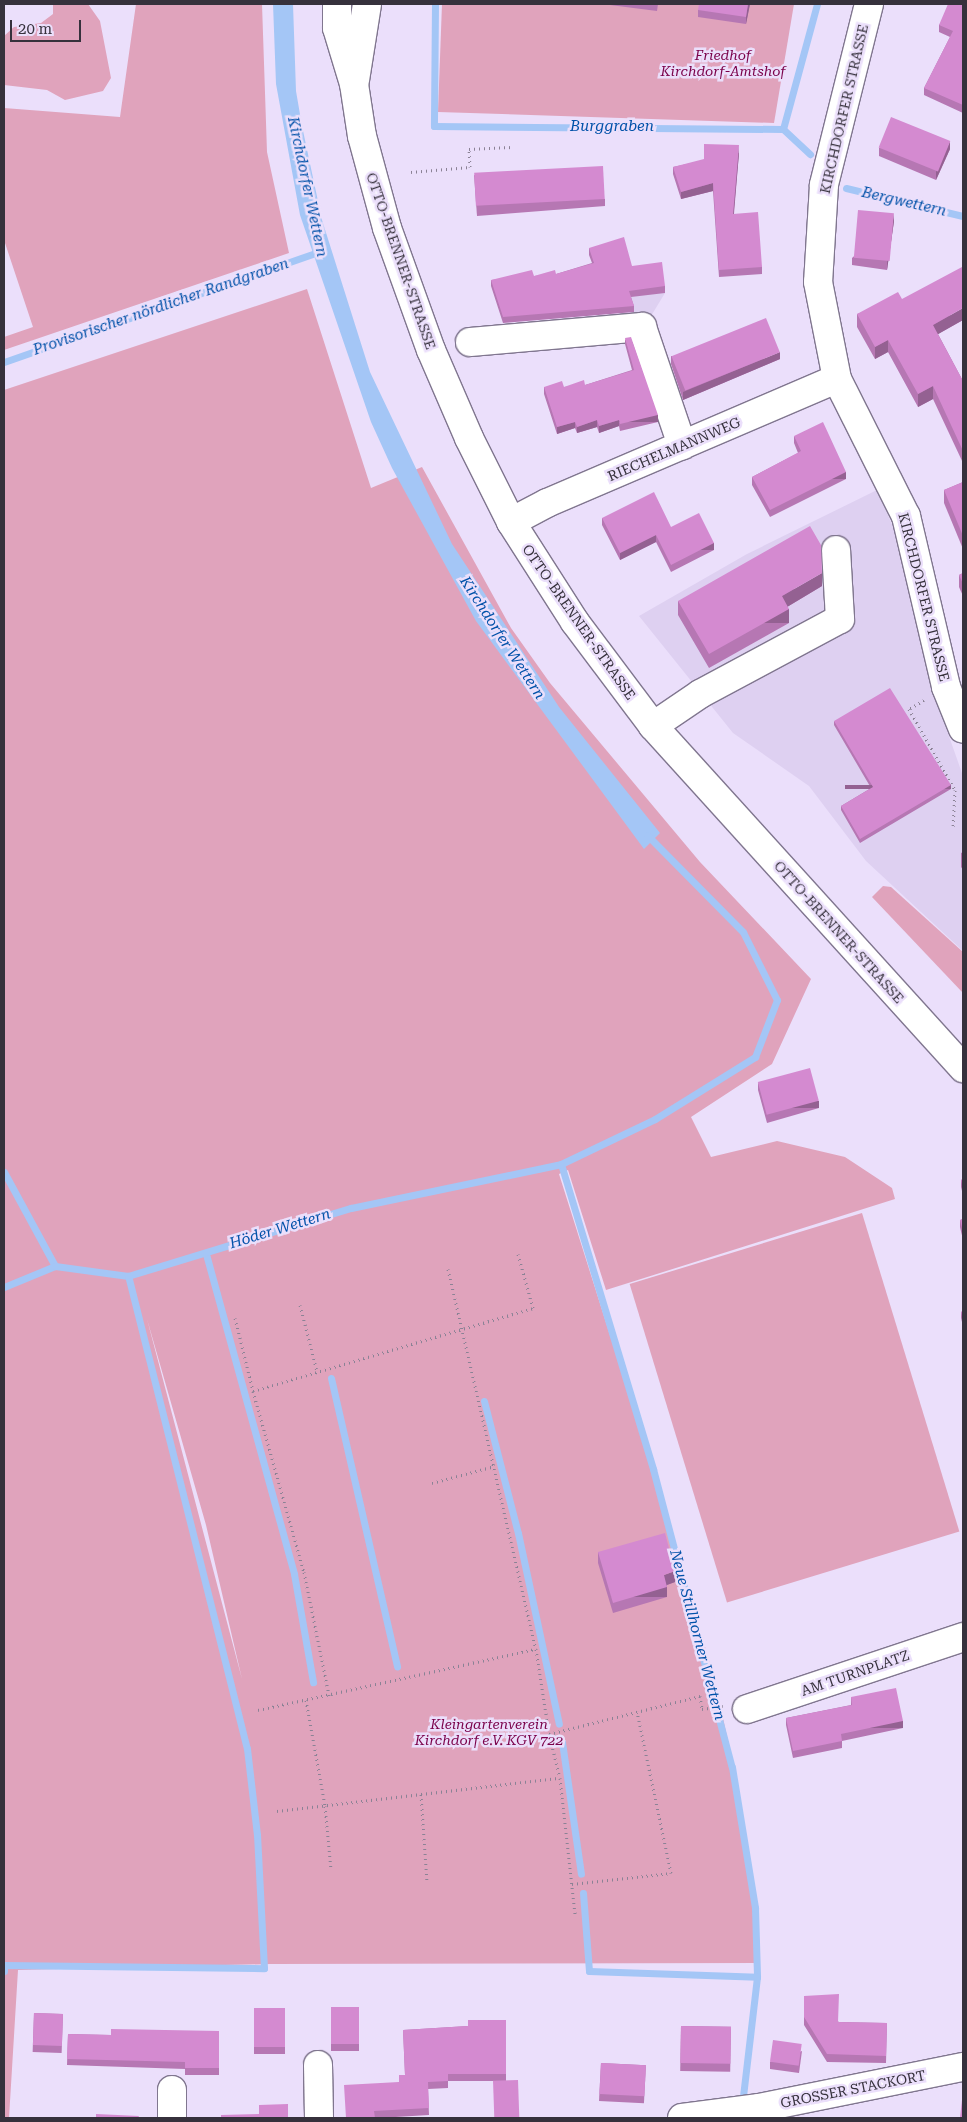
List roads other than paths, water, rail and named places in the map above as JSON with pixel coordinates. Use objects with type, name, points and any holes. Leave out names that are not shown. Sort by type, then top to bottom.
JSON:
[{"type":"street","name":"OTTO-BRENNER-STRASSE","points":[[337,4],[337,28],[354,84],[373,187],[408,290],[462,421],[511,522],[596,651],[653,726],[963,1068]]},
{"type":"street","name":"OTTO-BRENNER-STRASSE","points":[[354,84],[366,4]]},
{"type":"street","name":"KIRCHDORFER STRASSE","points":[[869,4],[824,185],[818,282],[837,379],[906,516],[946,687],[963,729]]},
{"type":"street","points":[[470,342],[642,326],[682,445]]},
{"type":"street","name":"RIECHELMANNWEG","points":[[511,522],[547,503],[837,379]]},
{"type":"street","points":[[653,726],[700,694],[840,619],[836,550]]},
{"type":"street","name":"AM TURNPLATZ","points":[[747,1710],[963,1637]]},
{"type":"street","points":[[318,2065],[319,2118]]},
{"type":"street","name":"GROSSER STACKORT","points":[[682,2118],[748,2110],[963,2067]]},
{"type":"street","points":[[172,2090],[172,2118]]},
{"type":"water","name":"Kirchdorfer Wettern","points":[[273,4],[293,4],[296,91],[302,126],[322,220],[370,372],[452,544],[559,707],[660,833],[644,849],[476,621],[392,468],[371,422],[300,215],[276,84]]},
{"type":"waterway","name":"Burggraben","points":[[435,4],[434,126],[783,129]]},
{"type":"waterway","name":"Burggraben","points":[[783,129],[817,4]]},
{"type":"waterway","name":"Bergwettern","points":[[783,129],[810,154]]},
{"type":"waterway","name":"Bergwettern","points":[[846,188],[963,216]]},
{"type":"waterway","name":"Provisorischer nördlicher Randgraben","points":[[4,362],[318,252]]},
{"type":"waterway","name":"Höder Wettern","points":[[4,1287],[55,1266],[128,1276],[351,1208],[561,1164],[655,1119],[755,1057],[777,1000],[743,932],[647,835]]},
{"type":"waterway","name":"Neue Stillhorner Wettern","points":[[561,1164],[653,1469],[732,1767],[755,1908],[757,1977],[742,2105]]},
{"type":"waterway","points":[[4,1172],[55,1266]]},
{"type":"waterway","points":[[206,1254],[294,1574],[313,1682]]},
{"type":"waterway","points":[[4,1971],[4,1965],[264,1968],[257,1835],[247,1749],[128,1276]]},
{"type":"waterway","points":[[331,1378],[397,1667]]},
{"type":"waterway","points":[[484,1401],[518,1533],[559,1724]]},
{"type":"waterway","points":[[562,1742],[581,1874]]},
{"type":"waterway","points":[[583,1893],[589,1971],[757,1977]]},
{"type":"park label","name":"Friedhof Kirchdorf-Amtshof","points":[[723,64]]},
{"type":"park label","name":"Kleingartenverein Kirchdorf e.V. KGV 722","points":[[489,1732]]}]
